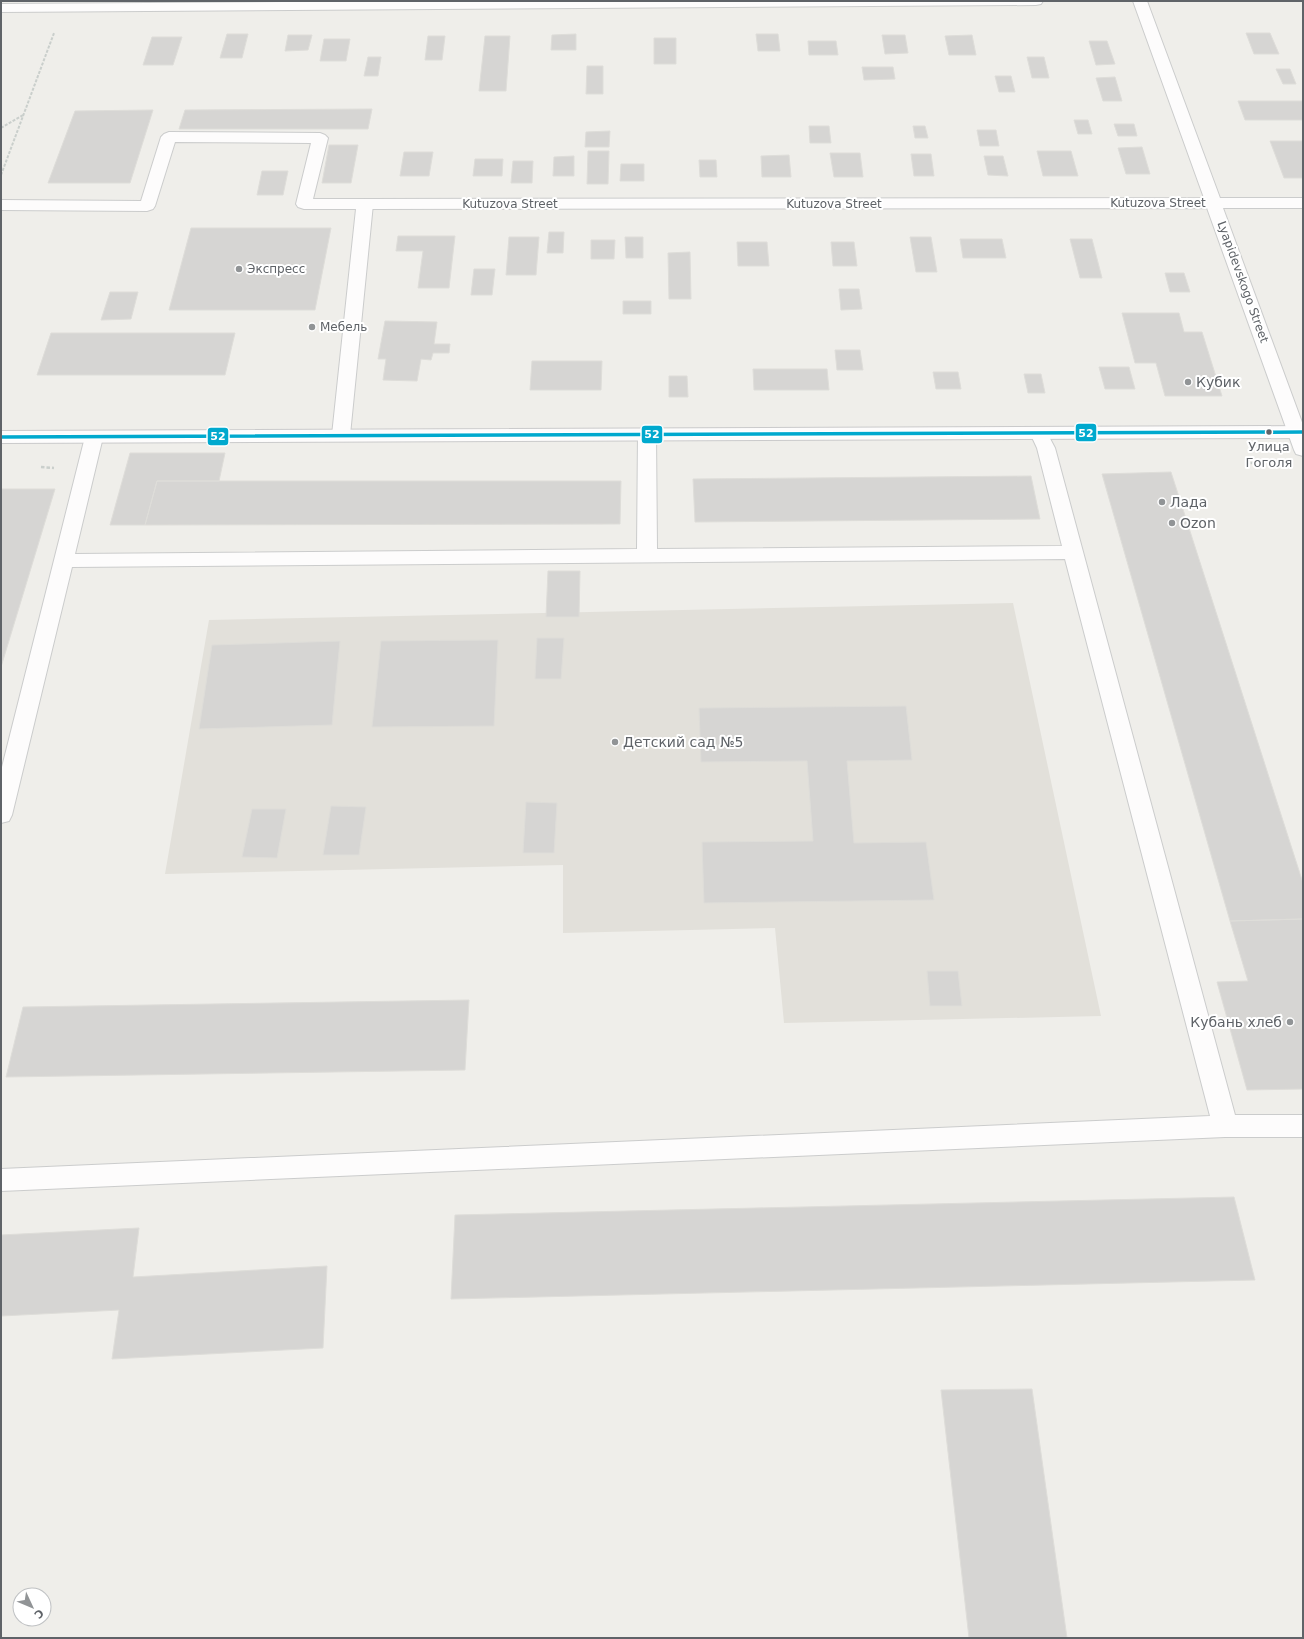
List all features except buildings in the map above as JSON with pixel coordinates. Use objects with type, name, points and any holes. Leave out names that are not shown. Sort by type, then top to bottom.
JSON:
[{"type":"street","points":[[1,8],[1036,1]]},
{"type":"street","name":"Lyapidevskogo Street","points":[[1140,1],[1300,432],[1303,450]]},
{"type":"street","name":"Kutuzova Street","points":[[1,205],[147,206],[169,137],[320,138],[304,204],[1303,203]]},
{"type":"street","points":[[341,435],[365,204]]},
{"type":"street","points":[[1,437],[1300,432]]},
{"type":"street","points":[[1039,433],[1046,448],[1225,1126]]},
{"type":"street","points":[[647,434],[647,556]]},
{"type":"street","points":[[1,815],[94,437]]},
{"type":"street","points":[[63,561],[1073,552]]},
{"type":"street","points":[[1,1180],[1225,1126],[1303,1126]]},
{"type":"path","points":[[1,175],[63,8]]},
{"type":"path","points":[[1,128],[24,115]]},
{"type":"shaded area","name":"Детский сад №5","points":[[1013,603],[1101,1016],[784,1023],[775,928],[563,933],[563,865],[165,874],[209,620]]},
{"type":"transit line","name":"52","points":[[1,437],[1303,432]]},
{"type":"place","name":"Экспресс","points":[[239,269]]},
{"type":"place","name":"Мебель","points":[[312,327]]},
{"type":"place","name":"Кубик","points":[[1188,382]]},
{"type":"place","name":"Улица Гоголя","points":[[1269,432]]},
{"type":"place","name":"Лада","points":[[1162,502]]},
{"type":"place","name":"Ozon","points":[[1172,523]]},
{"type":"place","name":"Детский сад №5","points":[[615,742]]},
{"type":"place","name":"Кубань хлеб","points":[[1290,1022]]}]
